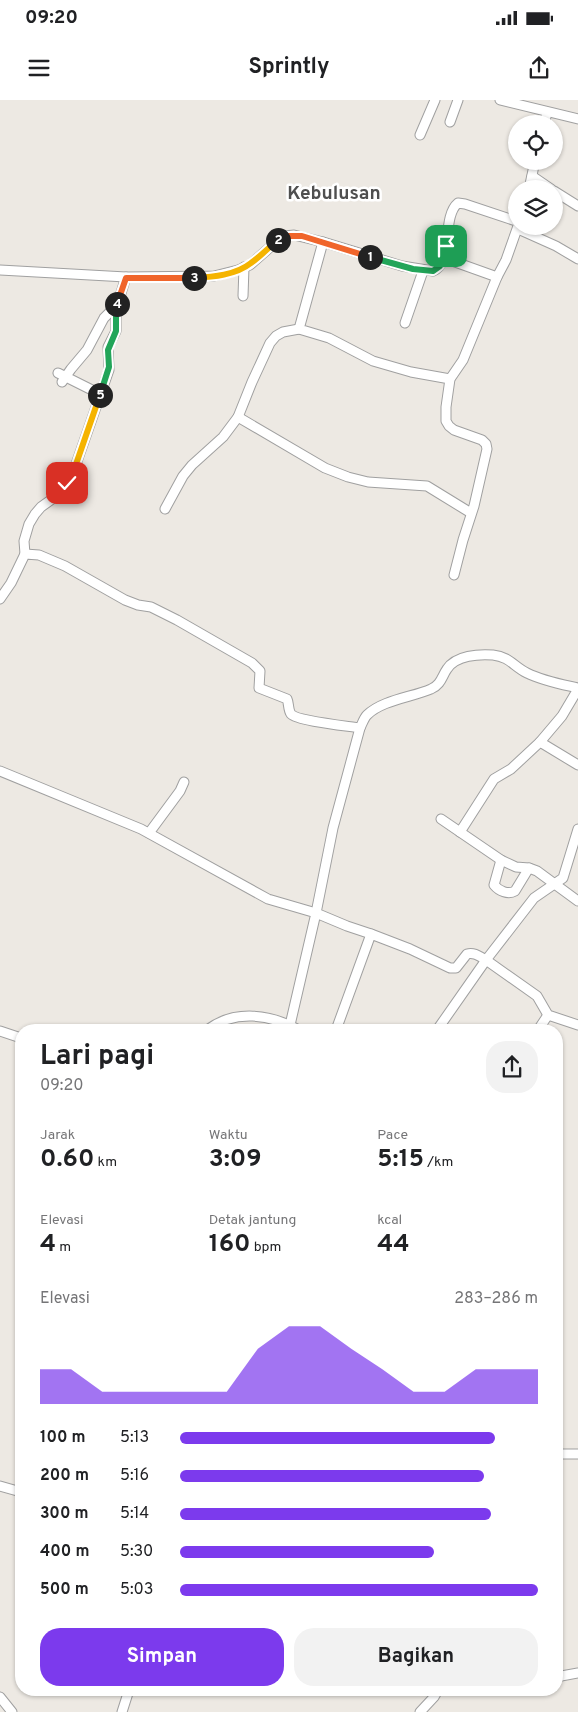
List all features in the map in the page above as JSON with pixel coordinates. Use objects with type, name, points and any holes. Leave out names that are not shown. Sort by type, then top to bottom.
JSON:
[{"type":"street","points":[[420,135],[434,100]]},
{"type":"street","points":[[450,122],[458,100]]},
{"type":"street","points":[[500,100],[547,113],[578,119]]},
{"type":"street","points":[[531,180],[534,170]]},
{"type":"street","points":[[532,176],[538,180]]},
{"type":"street","points":[[563,197],[578,206]]},
{"type":"street","points":[[0,270],[126,278],[222,275],[250,265],[285,236],[302,236],[423,271],[436,270],[444,258],[452,212],[458,203],[466,204],[508,221]]},
{"type":"street","points":[[454,575],[487,449],[486,444],[482,440],[454,430],[446,421],[450,379],[463,360],[497,277],[506,260],[514,235]]},
{"type":"street","points":[[536,235],[578,259]]},
{"type":"street","points":[[299,328],[323,242]]},
{"type":"street","points":[[444,258],[497,277]]},
{"type":"street","points":[[243,296],[244,267]]},
{"type":"street","points":[[405,323],[423,271]]},
{"type":"street","points":[[0,599],[11,584],[25,554],[24,541],[29,524],[41,507],[62,492],[74,470],[109,367],[108,350],[116,331],[117,304],[126,278]]},
{"type":"street","points":[[100,394],[62,377],[87,350],[104,318],[117,304]]},
{"type":"street","points":[[165,509],[183,476],[192,465],[223,437],[238,417],[268,346],[276,336],[283,332],[299,328],[329,338],[373,361],[411,372],[450,379]]},
{"type":"street","points":[[238,417],[325,468],[337,473],[368,482],[427,486],[471,513]]},
{"type":"street","points":[[25,554],[39,555],[65,566],[125,600],[151,607],[252,663],[260,671],[259,688],[286,699],[293,716],[305,720],[360,728]]},
{"type":"street","points":[[290,1024],[316,913],[333,828],[360,728],[367,715],[376,709],[415,693],[432,689],[440,683],[450,665],[462,658],[477,655],[507,658],[524,672],[537,678],[578,689],[562,716],[540,742],[511,769],[494,779],[460,832]]},
{"type":"street","points":[[540,742],[578,765]]},
{"type":"street","points":[[0,771],[113,816],[149,833],[262,897],[316,913],[410,949],[450,968],[456,968],[466,954],[475,954],[537,996],[548,1015],[578,1025]]},
{"type":"street","points":[[149,833],[180,791],[184,782]]},
{"type":"street","points":[[441,819],[501,860],[521,868],[537,871],[578,901]]},
{"type":"street","points":[[441,1024],[486,960],[534,898],[563,878],[578,830]]},
{"type":"street","points":[[501,860],[494,885],[499,890],[508,893],[515,891],[529,868]]},
{"type":"street","points":[[338,1024],[370,934]]},
{"type":"street","points":[[542,1024],[548,1015]]},
{"type":"street","points":[[217,1024],[234,1016],[243,1016],[267,1018],[287,1024]]},
{"type":"street","points":[[0,1031],[15,1036]]},
{"type":"street","points":[[563,1454],[578,1454]]},
{"type":"street","points":[[0,1486],[15,1490]]},
{"type":"street","points":[[563,1676],[578,1673]]},
{"type":"street","points":[[122,1712],[127,1696]]},
{"type":"street","points":[[420,1712],[435,1696]]},
{"type":"street","points":[[0,1697],[12,1712]]},
{"type":"district","name":"Kebulusan","points":[[334,194]]},
{"type":"route","points":[[67,483],[74,470],[109,370],[108,347],[116,331],[116,309],[126,278],[192,278],[222,275],[250,265],[277,241],[285,236],[294,235],[423,271],[433,271],[440,266],[444,258],[446,246]]}]
